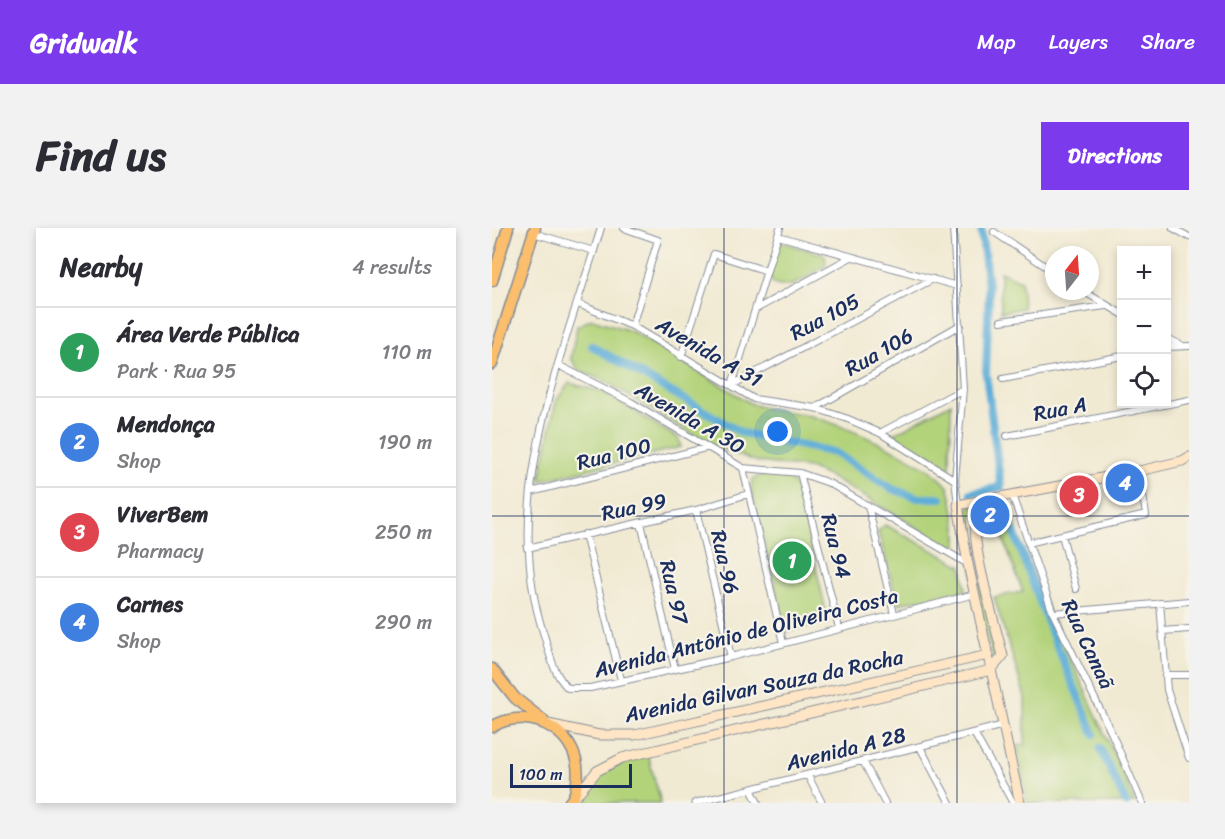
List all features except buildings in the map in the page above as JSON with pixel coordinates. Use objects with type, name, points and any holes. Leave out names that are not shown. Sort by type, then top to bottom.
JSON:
[{"type":"main road","points":[[492,281],[508,228]]},
{"type":"main road","points":[[492,364],[534,230]]},
{"type":"main road","points":[[492,669],[515,698],[562,735],[571,747],[577,761],[573,801]]},
{"type":"main road","points":[[492,727],[508,719],[525,718],[548,724]]},
{"type":"street","name":"Avenida Antônio de Oliveira Costa","points":[[601,228],[558,365],[542,428],[531,492],[527,548],[541,628],[560,680],[568,688],[580,689],[731,657],[975,594]]},
{"type":"street","points":[[624,228],[658,240],[632,326]]},
{"type":"street","points":[[732,385],[780,228]]},
{"type":"street","points":[[953,228],[963,389],[955,480],[968,564],[1020,803]]},
{"type":"street","points":[[1173,228],[1189,237]]},
{"type":"street","points":[[534,230],[594,251]]},
{"type":"street","points":[[994,232],[1045,266]]},
{"type":"street","points":[[778,236],[957,286]]},
{"type":"street","points":[[681,357],[714,254],[767,271]]},
{"type":"street","points":[[756,309],[851,258]]},
{"type":"street","name":"Rua 105","points":[[732,385],[933,279]]},
{"type":"street","points":[[1097,300],[1117,312]]},
{"type":"street","name":"Avenida A 31","points":[[578,304],[632,326],[754,399],[815,408],[880,433],[955,480]]},
{"type":"street","points":[[1001,321],[1106,306]]},
{"type":"street","name":"Rua 106","points":[[815,408],[960,325]]},
{"type":"street","points":[[1171,340],[1180,345]]},
{"type":"street","points":[[1171,347],[1189,346]]},
{"type":"street","points":[[1003,379],[1117,357]]},
{"type":"street","name":"Avenida A 30","points":[[558,365],[631,402],[705,448],[743,468],[800,473],[829,483],[968,564]]},
{"type":"street","points":[[880,433],[963,389]]},
{"type":"street","name":"Rua A","points":[[1007,436],[1189,400]]},
{"type":"street","name":"Rua 100","points":[[531,492],[705,448]]},
{"type":"street","points":[[958,505],[1139,471],[1189,459]]},
{"type":"street","points":[[743,468],[783,643]]},
{"type":"street","points":[[1028,543],[1146,515],[1139,471]]},
{"type":"street","name":"Rua 94","points":[[800,473],[839,628]]},
{"type":"street","name":"Rua 99","points":[[527,548],[696,510],[748,494]]},
{"type":"street","name":"Rua Canaã","points":[[1012,495],[1053,613],[1112,734],[1142,803]]},
{"type":"street","points":[[573,801],[597,771],[622,758],[991,670],[1003,656],[978,548],[975,524],[980,511],[994,499]]},
{"type":"street","points":[[868,506],[894,614]]},
{"type":"street","name":"Rua 96","points":[[696,510],[731,657]]},
{"type":"street","name":"Rua 97","points":[[641,523],[675,669]]},
{"type":"street","points":[[585,534],[621,680]]},
{"type":"street","points":[[1062,535],[1076,590]]},
{"type":"street","points":[[1053,613],[1189,601]]},
{"type":"street","points":[[1160,603],[1165,675],[1189,758]]},
{"type":"street","points":[[1163,631],[1189,629]]},
{"type":"street","name":"Avenida Gilvan Souza da Rocha","points":[[548,724],[599,735],[635,735],[988,655]]},
{"type":"street","points":[[1165,675],[1189,675]]},
{"type":"street","name":"Avenida A 28","points":[[695,803],[1004,725]]},
{"type":"street","points":[[974,733],[1013,803]]},
{"type":"street","points":[[920,747],[950,803]]},
{"type":"street","points":[[863,761],[885,803]]},
{"type":"street","points":[[808,776],[822,803]]},
{"type":"street","points":[[751,789],[759,803]]},
{"type":"green space","points":[[781,242],[825,255],[826,265],[794,284],[780,286],[773,284],[769,272]]},
{"type":"green space","points":[[1000,272],[1021,281],[1023,308],[1001,312]]},
{"type":"green space","points":[[592,319],[631,331],[752,404],[824,420],[884,445],[924,467],[939,477],[948,487],[957,533],[957,545],[951,547],[830,477],[809,468],[758,462],[710,445],[607,382],[578,370],[571,358],[577,326]]},
{"type":"green space","points":[[569,383],[603,392],[679,439],[681,447],[540,481],[556,401]]},
{"type":"green space","points":[[951,403],[950,468],[892,435]]},
{"type":"green space","points":[[765,474],[788,476],[799,492],[828,621],[786,632],[751,488],[753,479]]},
{"type":"green space","points":[[983,504],[972,519],[971,533],[973,551],[994,635],[996,651],[993,661],[976,591],[964,514],[970,506]]},
{"type":"green space","points":[[1008,506],[1036,581],[1135,803],[1027,803],[1017,746],[1025,745],[1025,697],[994,597],[1023,592],[994,513]]},
{"type":"green space","points":[[885,525],[962,566],[966,590],[898,604],[878,532]]},
{"type":"green space","points":[[648,755],[661,803],[580,803],[591,784],[607,770]]},
{"type":"waterway","points":[[971,493],[1001,487],[986,374],[989,294],[981,228]]},
{"type":"waterway","points":[[592,346],[742,433],[835,453],[892,489],[918,498],[941,498]]},
{"type":"waterway","points":[[1005,508],[1052,634],[1094,734]]},
{"type":"waterway","points":[[1100,748],[1126,803]]},
{"type":"place","name":"Carnes","points":[[1125,483]]},
{"type":"place","name":"ViverBem","points":[[1079,495]]},
{"type":"place","name":"Mendonça","points":[[990,515]]},
{"type":"place","name":"Área Verde Pública","points":[[792,561]]}]
